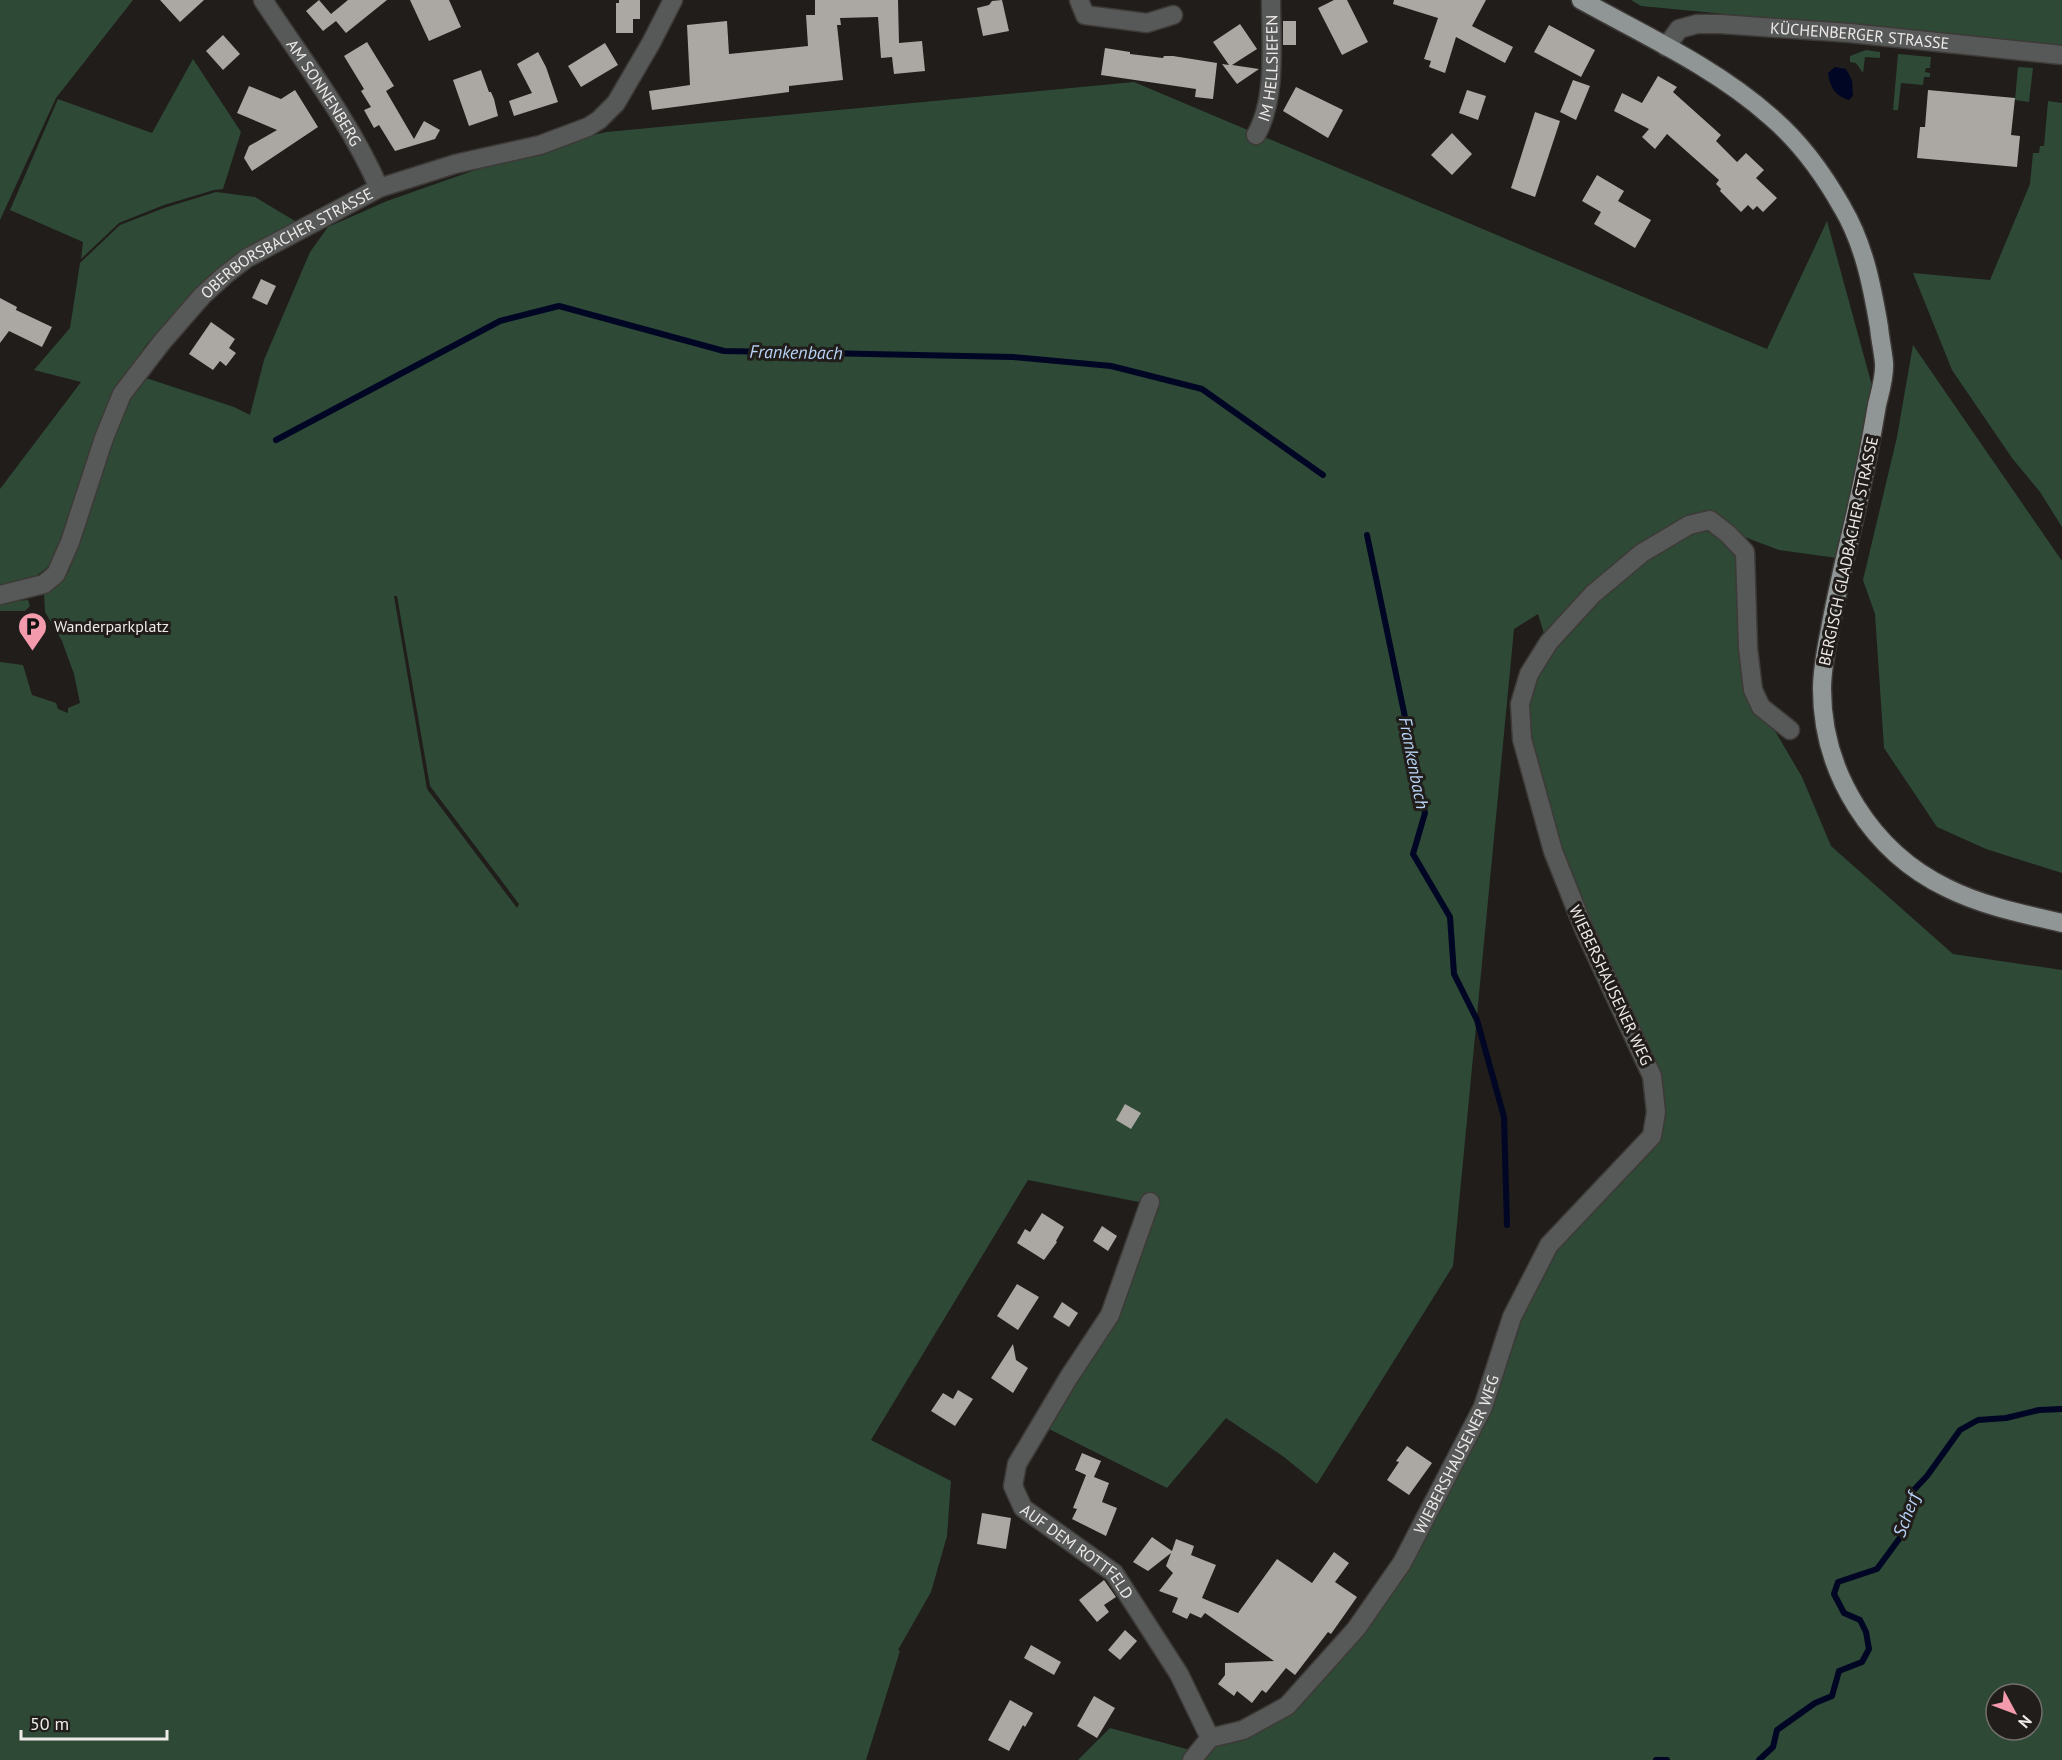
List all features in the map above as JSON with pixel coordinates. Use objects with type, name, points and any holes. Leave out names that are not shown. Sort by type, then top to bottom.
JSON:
[{"type":"main road","name":"BERGISCH GLADBACHER STRASSE","points":[[1581,0],[1666,47],[1743,94],[1772,118],[1802,151],[1843,208],[1867,263],[1884,366],[1867,465],[1840,576],[1826,651],[1822,687],[1823,715],[1832,751],[1843,784],[1860,814],[1899,857],[1933,881],[1965,896],[1996,907],[2062,923]]},
{"type":"street","name":"AM SONNENBERG","points":[[263,0],[327,95],[369,167],[378,188]]},
{"type":"street","name":"OBERBORSBACHER STRASSE","points":[[0,595],[44,584],[56,574],[70,542],[104,438],[123,394],[145,362],[202,296],[247,258],[352,204],[378,188],[455,164],[540,146],[593,123],[616,103],[673,0]]},
{"type":"street","points":[[1079,0],[1085,15],[1147,23],[1173,15]]},
{"type":"street","name":"IM HELLSIEFEN","points":[[1256,135],[1264,121],[1269,98],[1271,0]]},
{"type":"street","name":"KÜCHENBERGER STRASSE","points":[[1666,47],[1679,29],[1697,24],[1720,24],[1810,30],[2062,55]]},
{"type":"street","name":"WIEBERSHAUSENER WEG","points":[[1210,1738],[1243,1730],[1287,1706],[1356,1629],[1402,1563],[1483,1407],[1512,1317],[1549,1245],[1652,1136],[1656,1112],[1652,1076],[1584,929],[1553,852],[1522,739],[1520,704],[1529,674],[1549,642],[1593,594],[1642,553],[1689,525],[1710,519],[1744,552],[1748,648],[1753,690],[1761,707],[1790,730]]},
{"type":"street","name":"AUF DEM ROTTFELD","points":[[1150,1202],[1110,1316],[1069,1377],[1017,1464],[1013,1486],[1023,1508],[1114,1573],[1179,1674],[1210,1738]]},
{"type":"street","points":[[1192,1760],[1210,1738]]},
{"type":"green space","points":[[0,0],[133,0],[56,98],[0,220]]},
{"type":"green space","points":[[1631,0],[2062,0],[2062,46],[1641,6]]},
{"type":"green space","points":[[1866,50],[1880,52],[1880,58],[1865,57],[1863,73],[1856,63],[1850,62],[1850,56]]},
{"type":"green space","points":[[1898,54],[1931,57],[1930,68],[1926,68],[1925,72],[1930,73],[1930,77],[1924,77],[1923,85],[1901,83],[1898,110],[1893,110]]},
{"type":"green space","points":[[193,59],[241,132],[223,189],[164,205],[119,223],[81,259],[83,242],[10,210],[58,99],[152,133]]},
{"type":"green space","points":[[2018,67],[2033,68],[2029,102],[2015,100]]},
{"type":"green space","points":[[1134,82],[1767,349],[1827,221],[1874,393],[1837,558],[1779,550],[1694,518],[1598,577],[1545,637],[1538,614],[1514,629],[1453,1266],[1317,1484],[1284,1457],[1226,1418],[1167,1488],[1041,1425],[1110,1315],[1149,1204],[1028,1180],[871,1440],[951,1481],[947,1536],[931,1592],[898,1650],[900,1651],[866,1760],[0,1760],[0,662],[23,665],[32,695],[56,703],[58,709],[68,713],[68,708],[80,703],[74,674],[62,641],[45,612],[44,593],[69,571],[109,451],[131,396],[143,377],[234,407],[250,415],[264,360],[310,252],[328,227],[387,201],[543,146],[607,132]],"holes":[[[394,596],[397,596],[430,786],[519,904],[517,908],[427,789]]]},
{"type":"green space","points":[[2048,101],[2062,103],[2062,527],[2040,492],[2012,458],[1952,370],[1913,273],[1990,280],[2030,184],[2033,153],[2039,153],[2040,146],[2044,146]]},
{"type":"green space","points":[[216,192],[255,197],[300,224],[196,290],[146,345],[117,389],[54,562],[35,577],[0,585],[0,489],[81,382],[34,370],[70,328],[80,263],[120,225]]},
{"type":"green space","points":[[1913,345],[2062,561],[2062,873],[1986,849],[1937,827],[1884,748],[1875,614],[1863,580],[1897,437]]},
{"type":"green space","points":[[1689,525],[1728,534],[1745,552],[1761,707],[1802,777],[1831,846],[1953,954],[2062,970],[2062,1760],[1189,1760],[1192,1756],[1291,1711],[1438,1498],[1551,1247],[1623,1182],[1658,1112],[1584,929],[1520,704],[1549,642]]},
{"type":"green space","points":[[28,600],[30,606],[25,611],[0,611],[0,602]]},
{"type":"green space","points":[[1110,1728],[1190,1750],[1183,1760],[1078,1760]]},
{"type":"water","points":[[1835,67],[1846,69],[1852,80],[1853,96],[1849,100],[1840,96],[1830,83],[1828,73]]},
{"type":"building","points":[[160,0],[204,0],[180,22]]},
{"type":"building","points":[[319,0],[331,14],[348,0],[387,0],[346,33],[336,21],[323,31],[306,11]]},
{"type":"building","points":[[410,0],[449,0],[461,27],[429,41]]},
{"type":"building","points":[[619,0],[640,0],[640,19],[633,19],[633,33],[616,33],[616,3],[619,3]]},
{"type":"building","points":[[815,0],[898,0],[899,43],[922,41],[925,71],[894,74],[892,57],[881,58],[878,17],[840,18],[841,25],[837,25],[843,80],[789,86],[789,92],[652,110],[649,91],[690,85],[687,25],[727,21],[729,54],[808,46],[806,15],[815,15]]},
{"type":"building","points":[[1002,0],[1009,31],[983,36],[977,8],[989,5],[992,1]]},
{"type":"building","points":[[1334,0],[1347,0],[1368,42],[1342,55],[1318,8]]},
{"type":"building","points":[[1394,0],[1486,0],[1472,26],[1513,47],[1505,63],[1456,37],[1445,73],[1429,67],[1431,61],[1424,59],[1438,18],[1393,4]]},
{"type":"building","points":[[1283,21],[1296,21],[1296,45],[1283,45]]},
{"type":"building","points":[[1240,24],[1257,49],[1232,65],[1259,69],[1237,84],[1222,64],[1229,65],[1213,42]]},
{"type":"building","points":[[1549,25],[1595,50],[1581,77],[1534,52]]},
{"type":"building","points":[[223,35],[240,54],[223,70],[206,51]]},
{"type":"building","points":[[367,42],[394,86],[386,91],[414,139],[424,121],[440,130],[435,139],[395,151],[379,125],[374,128],[364,110],[371,107],[361,91],[364,89],[344,56]]},
{"type":"building","points":[[605,43],[618,65],[581,87],[568,66]]},
{"type":"building","points":[[1105,48],[1130,52],[1130,54],[1163,58],[1173,56],[1217,63],[1213,99],[1195,97],[1196,89],[1101,75]]},
{"type":"building","points":[[538,52],[546,67],[558,102],[514,116],[509,101],[532,93],[517,64]]},
{"type":"building","points":[[481,70],[494,99],[498,116],[469,126],[453,80]]},
{"type":"building","points":[[1658,76],[1677,87],[1673,92],[1721,135],[1716,141],[1737,162],[1746,153],[1764,170],[1756,178],[1777,198],[1763,212],[1757,206],[1753,210],[1748,205],[1741,212],[1720,191],[1721,189],[1716,184],[1719,180],[1667,134],[1655,149],[1642,137],[1649,129],[1614,111],[1622,93],[1642,103]]},
{"type":"building","points":[[1573,80],[1590,86],[1576,120],[1560,112]]},
{"type":"building","points":[[249,86],[281,99],[295,90],[318,127],[252,171],[244,158],[249,146],[277,130],[237,113]]},
{"type":"building","points":[[1296,87],[1343,110],[1328,138],[1283,111]]},
{"type":"building","points":[[1467,90],[1486,96],[1478,120],[1459,113]]},
{"type":"building","points":[[1928,90],[2015,98],[2011,135],[2020,136],[2017,167],[1917,158],[1920,127],[1925,127]]},
{"type":"building","points":[[1535,112],[1560,121],[1535,197],[1511,188]]},
{"type":"building","points":[[1452,133],[1472,154],[1452,175],[1431,155]]},
{"type":"building","points":[[1597,175],[1624,191],[1618,201],[1651,220],[1635,248],[1594,224],[1601,212],[1582,201]]},
{"type":"building","points":[[261,279],[276,286],[267,305],[252,298]]},
{"type":"building","points":[[0,298],[17,307],[16,310],[52,327],[42,347],[9,331],[0,343]]},
{"type":"building","points":[[211,322],[235,339],[229,348],[236,353],[226,366],[220,361],[213,370],[189,354]]},
{"type":"building","points":[[1125,1104],[1141,1113],[1131,1129],[1116,1120]]},
{"type":"building","points":[[1042,1213],[1064,1227],[1044,1260],[1017,1243],[1025,1229],[1030,1232]]},
{"type":"building","points":[[1102,1226],[1117,1236],[1108,1251],[1093,1241]]},
{"type":"building","points":[[1017,1284],[1039,1297],[1018,1330],[997,1316]]},
{"type":"building","points":[[1062,1302],[1078,1313],[1069,1327],[1053,1317]]},
{"type":"building","points":[[1013,1344],[1016,1360],[1028,1368],[1013,1393],[991,1378]]},
{"type":"building","points":[[958,1390],[973,1399],[955,1426],[931,1411],[943,1393],[953,1399]]},
{"type":"building","points":[[1407,1446],[1432,1463],[1409,1495],[1387,1480],[1399,1462],[1396,1461]]},
{"type":"building","points":[[1082,1453],[1101,1461],[1094,1477],[1109,1483],[1102,1502],[1117,1508],[1106,1536],[1072,1519],[1077,1509],[1073,1508],[1086,1475],[1075,1470]]},
{"type":"building","points":[[982,1513],[1011,1518],[1006,1549],[977,1544]]},
{"type":"building","points":[[1152,1537],[1172,1551],[1176,1539],[1194,1546],[1191,1555],[1216,1565],[1202,1598],[1238,1613],[1277,1559],[1312,1583],[1334,1552],[1349,1563],[1335,1582],[1357,1597],[1331,1634],[1328,1632],[1295,1675],[1286,1668],[1266,1693],[1262,1690],[1252,1703],[1237,1691],[1234,1696],[1218,1684],[1225,1675],[1225,1663],[1274,1661],[1205,1613],[1201,1618],[1190,1613],[1187,1619],[1172,1612],[1178,1598],[1159,1591],[1173,1573],[1166,1566],[1171,1553],[1148,1571],[1133,1562]]},
{"type":"building","points":[[1104,1580],[1116,1597],[1104,1605],[1109,1612],[1097,1622],[1079,1600]]},
{"type":"building","points":[[1125,1630],[1137,1641],[1120,1660],[1108,1650]]},
{"type":"building","points":[[1031,1645],[1061,1662],[1054,1675],[1024,1658]]},
{"type":"building","points":[[1094,1696],[1115,1708],[1097,1738],[1077,1726]]},
{"type":"building","points":[[1010,1700],[1033,1713],[1025,1727],[1023,1725],[1009,1751],[988,1740]]},
{"type":"waterway","name":"Frankenbach","points":[[276,440],[500,321],[559,306],[724,351],[1013,357],[1111,366],[1202,389],[1323,475]]},
{"type":"waterway","name":"Frankenbach","points":[[1367,535],[1425,813],[1413,854],[1450,917],[1454,974],[1477,1020],[1504,1117],[1507,1225]]},
{"type":"waterway","name":"Scherf","points":[[1759,1760],[1773,1747],[1777,1730],[1815,1703],[1832,1696],[1839,1671],[1862,1662],[1869,1649],[1866,1632],[1860,1620],[1844,1613],[1834,1594],[1838,1582],[1877,1569],[1902,1535],[1911,1493],[1927,1476],[1960,1430],[1978,1420],[2006,1418],[2039,1410],[2062,1409]]},
{"type":"waterway","name":"Scherf","points":[[1656,1760],[1667,1760]]},
{"type":"place","name":"Wanderparkplatz","points":[[33,652]]}]
